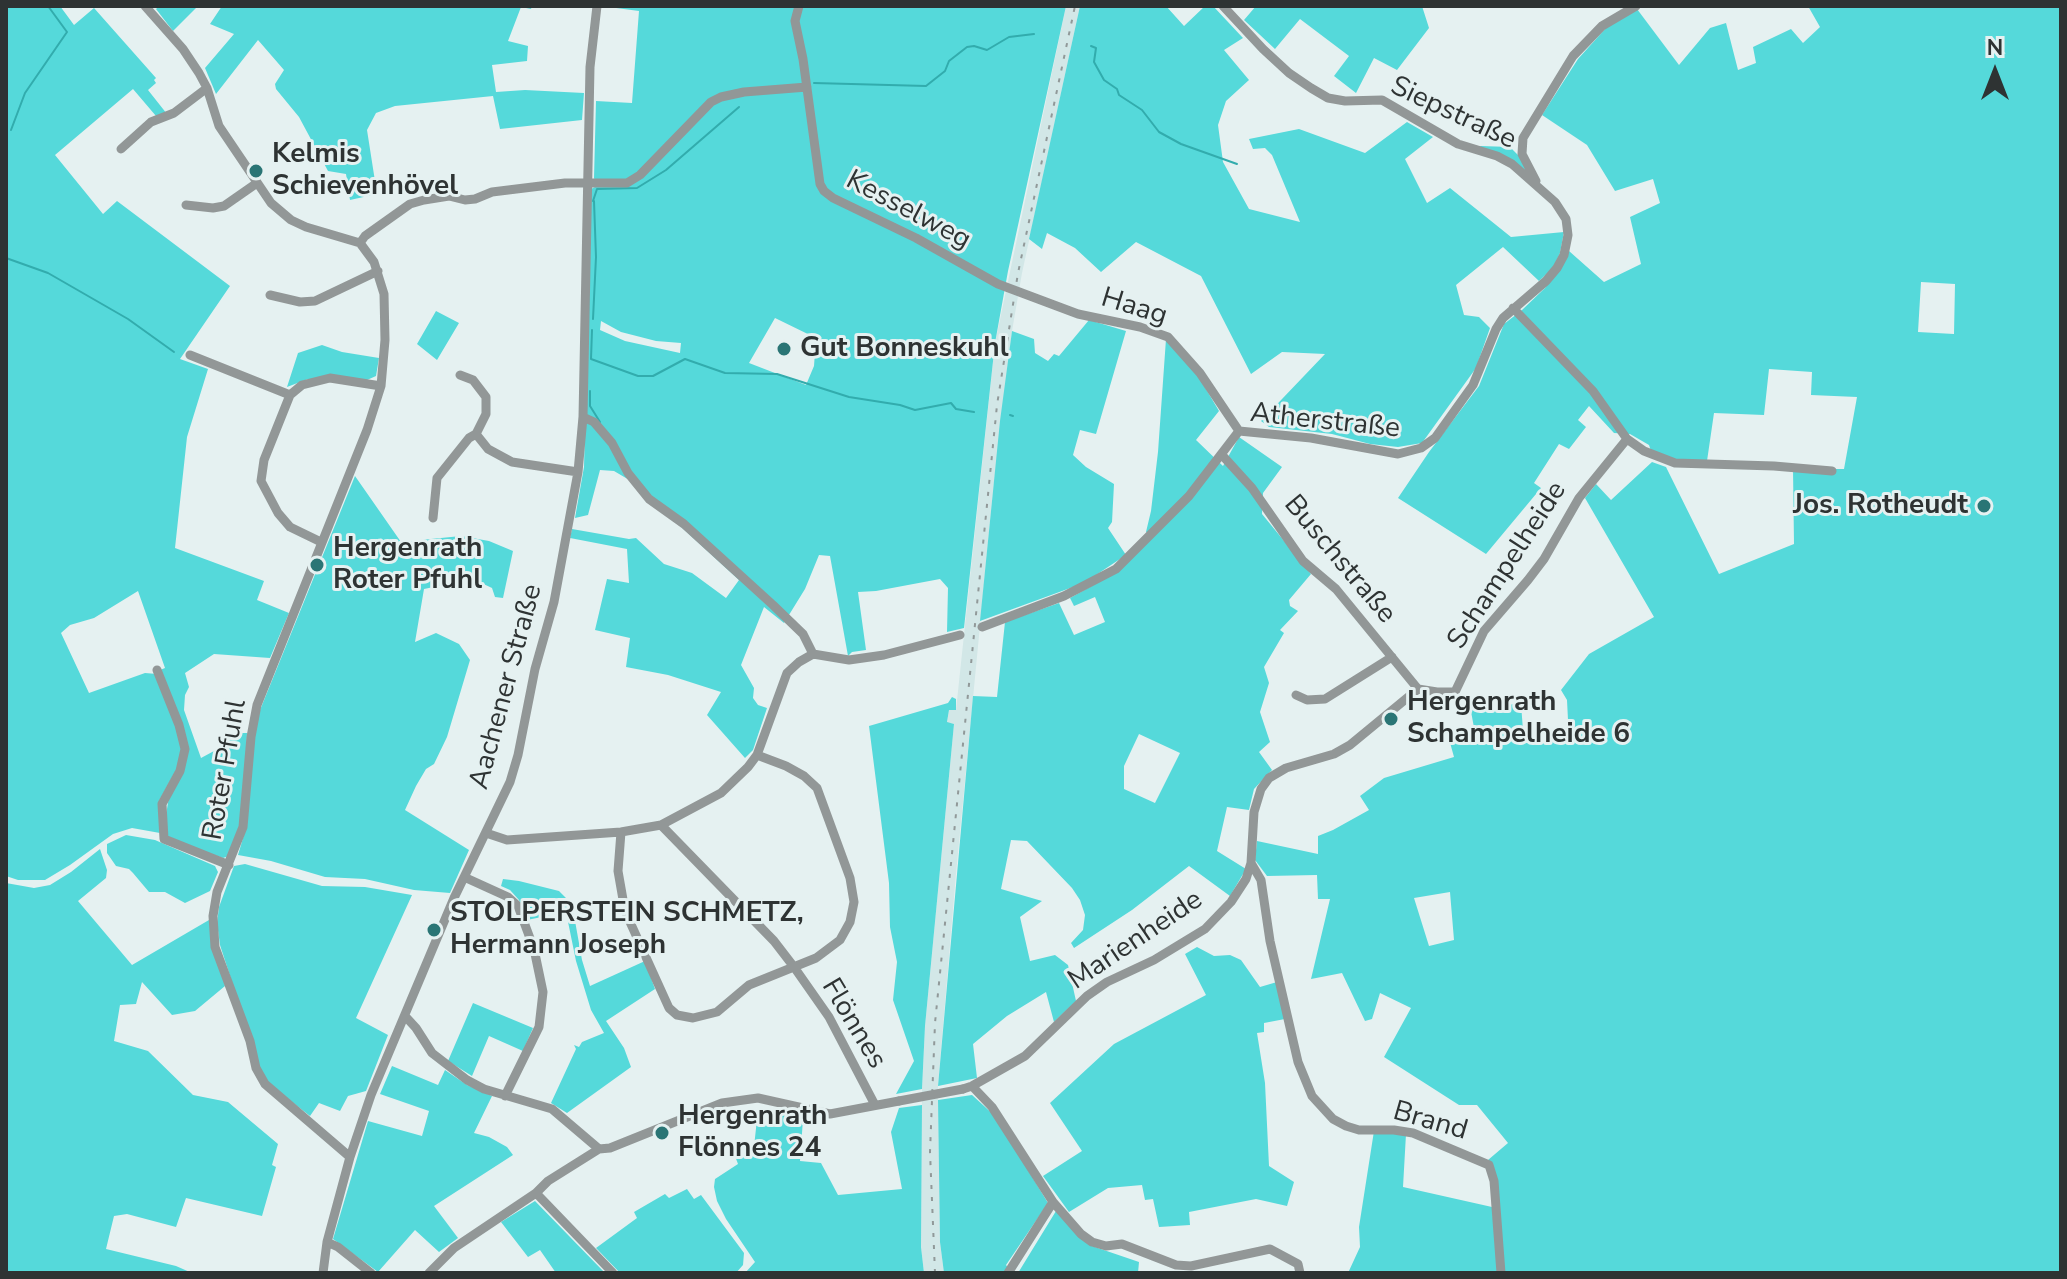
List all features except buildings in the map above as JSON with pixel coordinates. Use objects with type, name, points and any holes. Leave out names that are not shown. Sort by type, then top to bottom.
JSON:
[{"type":"street","points":[[145,6],[183,49],[207,88],[219,126],[271,203],[291,220],[360,243],[368,251],[378,271],[315,301],[300,302],[270,295]]},
{"type":"street","name":"Aachener Straße","points":[[323,1273],[327,1242],[350,1157],[379,1075],[464,877],[510,782],[535,669],[554,602],[578,472],[583,417],[590,67],[597,6]]},
{"type":"street","points":[[360,243],[365,236],[410,204],[424,200],[449,196],[465,200],[492,192],[587,182],[617,184],[634,181],[703,108],[721,97],[807,87],[795,21],[799,6]]},
{"type":"street","name":"Siepstraße","points":[[1223,6],[1263,49],[1311,88],[1328,98],[1345,101],[1382,100],[1458,144],[1512,164],[1555,202],[1566,219],[1567,246],[1557,268],[1546,281],[1513,308]]},
{"type":"street","points":[[1537,185],[1522,154],[1523,138],[1573,56],[1602,26],[1636,6]]},
{"type":"street","name":"Kesselweg","points":[[807,87],[820,184],[824,191],[998,284],[1025,293]]},
{"type":"street","points":[[121,149],[151,122],[174,113],[207,88]]},
{"type":"street","points":[[186,205],[224,206],[257,183]]},
{"type":"street","name":"Roter Pfuhl","points":[[350,1157],[265,1084],[256,1068],[250,1041],[215,947],[214,905],[243,827],[257,705],[367,430],[381,386],[385,308],[378,271]]},
{"type":"street","name":"Haag","points":[[1025,293],[1078,314],[1140,327],[1168,337],[1200,373],[1239,431]]},
{"type":"street","points":[[1513,308],[1593,391],[1627,439],[1644,451],[1675,463],[1832,471]]},
{"type":"street","name":"Atherstraße","points":[[982,627],[1064,596],[1116,569],[1189,496],[1239,431],[1311,438],[1398,454],[1421,448],[1435,438],[1473,385],[1496,329],[1513,308]]},
{"type":"street","points":[[190,355],[290,395]]},
{"type":"street","points":[[433,518],[437,478],[469,438],[476,434],[486,414],[486,397],[473,380],[460,375]]},
{"type":"street","points":[[321,542],[290,527],[278,513],[261,481],[264,460],[290,395],[302,385],[330,378],[381,386]]},
{"type":"street","points":[[583,417],[594,422],[612,443],[628,473],[649,499],[684,524],[773,605],[803,634],[813,654]]},
{"type":"street","points":[[476,434],[488,449],[504,459],[578,472]]},
{"type":"street","name":"Schampelheide","points":[[1418,689],[1455,692],[1484,631],[1544,559],[1579,498],[1627,439]]},
{"type":"street","name":"Buschstraße","points":[[1222,455],[1245,479],[1303,561],[1336,589],[1418,689]]},
{"type":"street","points":[[486,833],[507,840],[621,832],[661,825],[721,793],[757,755],[787,673],[799,662],[813,654],[849,660],[884,655],[960,635]]},
{"type":"street","name":"Buschstraße","points":[[1296,695],[1307,700],[1325,699],[1392,657]]},
{"type":"street","name":"Roter Pfuhl","points":[[157,670],[185,749],[180,771],[162,804],[164,839],[229,865]]},
{"type":"street","name":"Marienheide","points":[[429,1273],[454,1248],[599,1149],[610,1148],[728,1100],[758,1098],[830,1114],[968,1088],[1025,1056],[1087,996],[1205,929],[1231,902],[1246,879],[1251,863],[1254,812],[1261,789],[1269,778],[1286,768],[1334,754],[1350,745],[1418,689]]},
{"type":"street","points":[[621,832],[618,871],[625,911],[669,1008],[677,1015],[693,1018],[717,1012],[749,985],[816,958],[840,940],[850,922],[854,902],[850,878],[817,788],[795,771],[757,755]]},
{"type":"street","name":"Flönnes","points":[[661,825],[774,941],[794,967],[829,1017],[875,1105]]},
{"type":"street","name":"Brand","points":[[1251,863],[1261,880],[1270,941],[1298,1062],[1312,1096],[1333,1119],[1346,1126],[1359,1130],[1413,1133],[1489,1165],[1494,1181],[1501,1273]]},
{"type":"street","points":[[464,877],[508,897],[518,906],[534,949],[543,992],[539,1027],[505,1096]]},
{"type":"street","points":[[405,1016],[439,1059],[467,1080],[505,1096],[552,1109],[599,1149]]},
{"type":"street","points":[[968,1088],[992,1107],[1053,1202],[1092,1242],[1106,1246],[1122,1244],[1192,1269],[1270,1249],[1298,1264],[1300,1273]]},
{"type":"street","points":[[536,1193],[613,1273]]},
{"type":"street","points":[[1008,1273],[1053,1202]]},
{"type":"street","points":[[327,1242],[371,1273]]},
{"type":"shaded area","points":[[6,6],[60,6],[74,25],[94,8],[156,78],[156,83],[148,90],[167,114],[156,116],[133,89],[55,155],[103,214],[117,201],[230,286],[180,359],[208,369],[187,437],[175,548],[264,581],[257,600],[289,613],[270,658],[214,654],[185,673],[189,687],[184,710],[201,758],[227,744],[235,733],[247,733],[245,792],[240,826],[233,851],[223,858],[167,838],[165,822],[169,796],[183,770],[187,749],[160,670],[165,668],[138,591],[94,618],[70,625],[61,633],[89,693],[145,673],[157,674],[182,742],[182,759],[159,801],[160,833],[132,828],[113,834],[45,880],[18,880],[6,876]]},
{"type":"shaded area","points":[[159,6],[198,6],[173,31],[156,9]]},
{"type":"shaded area","points":[[222,6],[532,6],[531,9],[521,7],[508,41],[528,46],[527,61],[492,65],[496,92],[584,93],[582,120],[500,129],[493,96],[395,106],[376,113],[367,130],[377,194],[350,200],[346,174],[328,171],[299,117],[276,89],[275,84],[284,70],[258,40],[216,94],[205,68],[234,34],[210,24]]},
{"type":"shaded area","points":[[601,6],[790,6],[801,10],[805,6],[1066,6],[995,343],[964,628],[947,632],[948,588],[940,579],[858,592],[866,650],[852,652],[848,656],[830,556],[819,555],[805,589],[784,623],[764,607],[741,665],[754,688],[753,698],[758,705],[767,708],[753,750],[745,758],[707,715],[721,692],[668,675],[626,667],[630,638],[595,630],[607,579],[629,583],[627,549],[570,538],[572,529],[636,538],[664,564],[692,573],[726,598],[739,580],[631,481],[614,471],[600,470],[588,515],[575,518],[584,467],[591,189],[597,186],[594,178],[596,101],[632,103],[639,11]],"holes":[[[775,318],[816,338],[814,366],[806,385],[749,363]],[[601,321],[621,332],[656,341],[681,343],[680,353],[625,341],[600,330]]]},
{"type":"shaded area","points":[[1066,6],[1080,6],[1012,331],[993,491],[956,874],[938,1086],[940,1242],[944,1273],[924,1273],[921,1247],[922,1089],[925,1026],[954,724],[947,723],[949,710],[956,710],[995,343]]},
{"type":"shaded area","points":[[1080,6],[1166,6],[1184,26],[1205,6],[1213,6],[1243,38],[1224,50],[1249,80],[1226,101],[1218,125],[1223,162],[1249,209],[1300,222],[1272,155],[1265,148],[1253,149],[1249,139],[1299,129],[1365,153],[1407,122],[1433,137],[1405,159],[1427,203],[1450,188],[1511,237],[1564,232],[1553,268],[1539,281],[1503,247],[1456,285],[1464,315],[1479,317],[1490,328],[1476,368],[1422,443],[1398,447],[1370,444],[1332,434],[1269,427],[1261,421],[1325,354],[1282,352],[1251,374],[1201,276],[1136,242],[1101,272],[1075,248],[1047,233],[1042,249],[1029,239]]},
{"type":"shaded area","points":[[1256,6],[1422,6],[1429,28],[1397,70],[1374,58],[1356,93],[1334,76],[1349,56],[1300,19],[1275,49],[1244,20]]},
{"type":"shaded area","points":[[1808,6],[2061,6],[2061,1273],[1504,1273],[1492,1166],[1488,1160],[1508,1143],[1477,1105],[1459,1105],[1384,1057],[1411,1008],[1380,993],[1372,1019],[1365,1021],[1342,973],[1311,979],[1330,899],[1318,899],[1317,875],[1267,876],[1255,860],[1257,841],[1318,854],[1318,836],[1369,810],[1360,796],[1384,778],[1454,757],[1449,739],[1475,733],[1470,706],[1521,704],[1524,743],[1569,740],[1567,700],[1561,690],[1589,654],[1654,617],[1585,498],[1596,484],[1611,500],[1652,462],[1666,467],[1719,574],[1794,544],[1793,469],[1844,469],[1857,397],[1811,395],[1812,372],[1769,369],[1764,415],[1714,413],[1707,461],[1683,462],[1651,451],[1649,445],[1630,434],[1614,433],[1589,406],[1578,420],[1586,427],[1569,449],[1559,444],[1534,483],[1541,488],[1486,554],[1398,498],[1479,386],[1504,324],[1545,288],[1569,251],[1604,282],[1641,264],[1630,217],[1660,203],[1653,179],[1615,191],[1587,145],[1542,115],[1578,59],[1606,28],[1637,9],[1679,65],[1710,28],[1726,23],[1738,70],[1756,63],[1753,47],[1791,29],[1803,43],[1820,27]],"holes":[[[1921,282],[1955,284],[1954,334],[1918,332]],[[1450,892],[1454,940],[1429,946],[1414,898]]]},
{"type":"shaded area","points":[[1478,147],[1510,147],[1520,157],[1527,172]]},
{"type":"shaded area","points":[[436,311],[459,323],[437,360],[417,344]]},
{"type":"shaded area","points":[[1089,320],[1126,331],[1096,434],[1080,430],[1073,455],[1114,484],[1112,522],[1108,528],[1126,555],[1084,583],[980,621],[1012,331],[1034,339],[1035,353],[1048,361],[1054,354],[1059,356]]},
{"type":"shaded area","points":[[1166,339],[1197,374],[1219,411],[1196,440],[1223,466],[1239,437],[1282,467],[1263,493],[1262,514],[1311,574],[1289,600],[1290,606],[1298,611],[1280,630],[1284,633],[1264,667],[1269,683],[1260,712],[1270,742],[1259,752],[1272,770],[1254,789],[1249,810],[1227,807],[1217,851],[1246,869],[1230,896],[1189,866],[1132,910],[1074,948],[1071,943],[1083,930],[1085,915],[1080,900],[1027,841],[1011,840],[1001,889],[1042,901],[1020,917],[1030,961],[1055,955],[1068,965],[1076,1001],[1054,1022],[1046,992],[1007,1016],[973,1044],[977,1078],[938,1086],[973,696],[997,697],[1005,622],[1059,603],[1074,635],[1105,622],[1095,597],[1074,606],[1070,598],[1117,572],[1152,537],[1146,532],[1158,452]],"holes":[[[1139,734],[1180,753],[1155,803],[1124,789],[1124,766]]]},
{"type":"shaded area","points":[[322,345],[379,358],[376,376],[367,380],[308,379],[287,387],[298,353]]},
{"type":"shaded area","points":[[355,476],[401,542],[461,536],[489,541],[513,551],[503,598],[495,597],[492,588],[473,579],[424,589],[415,642],[436,633],[459,644],[470,660],[447,737],[434,764],[426,769],[416,786],[405,810],[469,850],[450,893],[414,890],[365,879],[325,877],[238,855],[246,828],[254,738],[260,710]]},
{"type":"shaded area","points":[[952,697],[956,699],[956,710],[949,710],[947,722],[954,724],[925,1026],[922,1089],[896,1094],[914,1061],[893,1000],[897,962],[890,927],[889,883],[869,726],[948,703]]},
{"type":"shaded area","points":[[126,835],[155,840],[215,866],[218,872],[210,891],[185,903],[165,892],[149,892],[129,869],[116,866],[107,853],[107,844]]},
{"type":"shaded area","points":[[100,849],[107,870],[106,878],[78,901],[132,965],[209,920],[225,986],[195,1011],[172,1015],[142,982],[136,1004],[120,1005],[114,1041],[148,1051],[193,1095],[228,1102],[278,1144],[272,1165],[276,1167],[262,1216],[186,1198],[176,1227],[127,1214],[114,1216],[106,1249],[176,1266],[192,1273],[6,1273],[6,883],[34,888],[50,885]]},
{"type":"shaded area","points":[[245,864],[322,886],[365,887],[412,895],[356,1018],[388,1035],[366,1091],[348,1096],[340,1111],[319,1103],[310,1116],[269,1084],[260,1068],[220,945],[217,923],[219,907],[234,866]]},
{"type":"shaded area","points":[[503,879],[559,891],[572,904],[590,986],[645,961],[655,989],[606,1021],[624,1048],[631,1067],[567,1113],[551,1103],[576,1049],[574,1045],[579,1047],[582,1042],[604,1033],[591,1010],[576,961],[566,912],[527,920],[519,900],[501,886]]},
{"type":"shaded area","points":[[1197,947],[1214,956],[1230,955],[1241,960],[1260,987],[1277,982],[1285,1019],[1264,1023],[1264,1032],[1257,1033],[1265,1083],[1269,1166],[1294,1182],[1287,1206],[1256,1199],[1189,1212],[1190,1225],[1159,1227],[1153,1199],[1145,1200],[1142,1185],[1108,1188],[1069,1212],[1043,1176],[1082,1151],[1050,1103],[1114,1044],[1206,995],[1185,954]]},
{"type":"shaded area","points":[[473,1003],[533,1028],[523,1051],[489,1036],[472,1076],[448,1061]]},
{"type":"shaded area","points":[[392,1066],[438,1085],[445,1070],[467,1085],[492,1096],[474,1133],[507,1147],[513,1155],[434,1206],[458,1238],[439,1252],[415,1230],[378,1272],[333,1239],[368,1121],[422,1136],[429,1111],[380,1094]]},
{"type":"shaded area","points":[[972,1095],[995,1116],[1048,1203],[1006,1265],[1012,1273],[944,1273],[940,1242],[938,1100]]},
{"type":"shaded area","points":[[922,1105],[921,1247],[924,1273],[745,1273],[755,1262],[726,1219],[714,1187],[715,1179],[738,1164],[735,1156],[753,1156],[758,1110],[803,1119],[800,1161],[821,1163],[838,1195],[902,1189],[891,1132],[899,1108]]},
{"type":"shaded area","points":[[1374,1131],[1406,1134],[1403,1187],[1492,1207],[1498,1273],[1348,1273],[1360,1247],[1359,1227]]},
{"type":"shaded area","points":[[687,1189],[694,1199],[701,1195],[744,1253],[743,1265],[736,1273],[620,1273],[596,1248],[637,1218],[634,1212],[665,1194],[669,1198]]},
{"type":"shaded area","points":[[535,1201],[605,1273],[556,1273],[540,1250],[528,1257],[501,1222]]},
{"type":"shaded area","points":[[1056,1211],[1092,1246],[1139,1262],[1138,1273],[1018,1273]]},
{"type":"waterway","points":[[11,130],[25,93],[67,32],[48,6]]},
{"type":"waterway","points":[[814,83],[926,86],[967,47],[987,50],[1009,37],[1034,34]]},
{"type":"waterway","points":[[1091,46],[1096,48],[1094,62],[1104,80],[1117,89],[1119,95],[1142,110],[1159,132],[1181,144],[1237,164]]},
{"type":"waterway","points":[[593,201],[597,189],[637,188],[666,170],[739,107]]},
{"type":"waterway","points":[[593,319],[596,257],[594,201]]},
{"type":"waterway","points":[[6,258],[48,273],[128,319],[174,352]]},
{"type":"waterway","points":[[592,330],[591,359],[638,376],[653,376],[685,359],[725,373],[777,374],[849,397],[915,410],[951,403],[956,409],[974,412]]},
{"type":"waterway","points":[[590,391],[590,406],[600,422]]},
{"type":"railway","points":[[935,1273],[930,1152],[935,1023],[997,405],[1018,273],[1075,6]]},
{"type":"place","name":"Kelmis Schievenhövel","points":[[256,171]]},
{"type":"place","name":"Gut Bonneskuhl","points":[[784,349]]},
{"type":"place","name":"Jos. Rotheudt","points":[[1984,506]]},
{"type":"place","name":"Hergenrath Roter Pfuhl","points":[[317,565]]},
{"type":"place","name":"Hergenrath Schampelheide 6","points":[[1391,719]]},
{"type":"place","name":"STOLPERSTEIN SCHMETZ, Hermann Joseph","points":[[434,930]]},
{"type":"place","name":"Hergenrath Flönnes 24","points":[[662,1133]]}]
